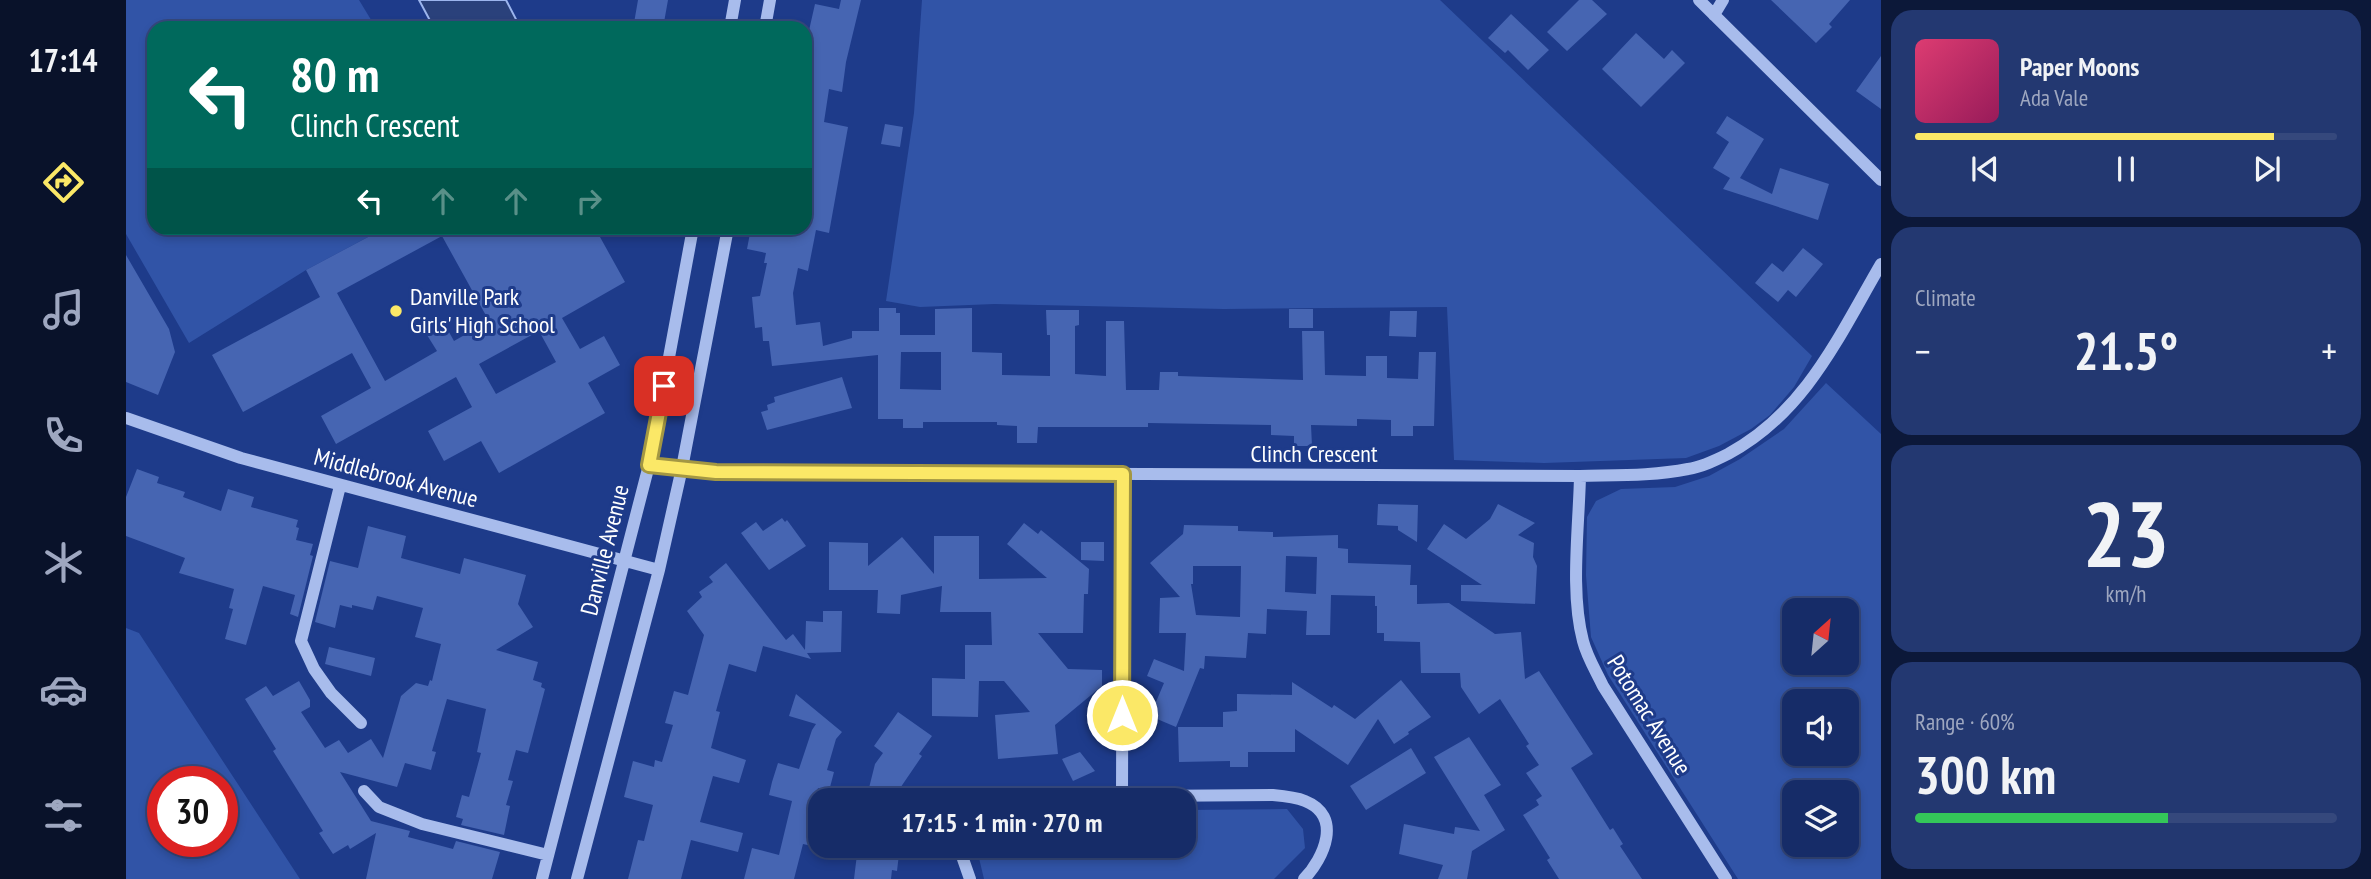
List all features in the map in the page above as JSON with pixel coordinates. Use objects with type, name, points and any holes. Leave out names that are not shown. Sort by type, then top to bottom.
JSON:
[{"type":"street","points":[[732,21],[736,0]]},
{"type":"street","points":[[766,21],[770,0]]},
{"type":"street","points":[[1699,0],[1881,180]]},
{"type":"street","points":[[1714,15],[1723,0]]},
{"type":"street","name":"Danville Avenue","points":[[542,879],[649,465],[692,235]]},
{"type":"street","points":[[577,879],[659,570],[682,468],[727,235]]},
{"type":"street","name":"Clinch Crescent","points":[[649,465],[716,472],[1580,477],[1689,469],[1718,459],[1763,432],[1787,411],[1807,388],[1881,264]]},
{"type":"street","name":"Middlebrook Avenue","points":[[126,418],[241,458],[659,570]]},
{"type":"street","points":[[1122,788],[1123,474]]},
{"type":"street","name":"Potomac Avenue","points":[[1580,477],[1577,597],[1583,642],[1588,656],[1604,686],[1726,879]]},
{"type":"street","points":[[340,486],[301,641],[314,669],[361,723]]},
{"type":"street","points":[[364,791],[379,807],[422,824],[548,855]]},
{"type":"street","points":[[1196,795],[1272,795],[1307,801],[1317,808],[1326,822],[1327,837],[1316,866],[1304,879]]},
{"type":"street","points":[[962,858],[970,879]]},
{"type":"shaded area","points":[[126,0],[359,0],[372,21],[147,21],[147,235],[372,235],[306,270],[189,343],[126,234]]},
{"type":"shaded area","points":[[419,0],[506,0],[517,21],[430,21]]},
{"type":"shaded area","points":[[922,0],[1440,0],[1812,356],[1794,387],[1770,415],[1719,446],[1686,458],[1544,463],[1454,460],[1447,307],[1224,309],[994,304],[920,307],[886,301],[914,113]]},
{"type":"shaded area","points":[[1826,383],[1881,434],[1881,879],[1738,879],[1608,675],[1591,637],[1586,575],[1587,517],[1596,501],[1621,489],[1675,487],[1709,476],[1784,429]]},
{"type":"shaded area","points":[[126,628],[139,633],[226,766],[147,766],[147,857],[238,857],[238,784],[300,879],[126,879]]},
{"type":"shaded area","points":[[1287,809],[1303,829],[1305,848],[1274,879],[984,879],[979,858],[1196,858],[1196,810]]},
{"type":"building","points":[[638,0],[668,0],[664,21],[634,21]]},
{"type":"building","points":[[841,0],[861,0],[846,62],[842,92],[829,89],[824,122],[848,127],[829,233],[816,230],[808,271],[798,268],[793,293],[796,325],[820,322],[823,346],[852,338],[852,331],[879,331],[879,308],[896,308],[896,313],[900,313],[900,335],[935,335],[935,309],[972,308],[972,352],[1002,353],[1002,375],[1050,376],[1050,335],[1047,335],[1046,310],[1079,310],[1079,325],[1075,326],[1075,374],[1106,376],[1106,321],[1124,321],[1126,390],[1159,390],[1160,372],[1178,372],[1178,376],[1303,380],[1302,331],[1324,331],[1325,375],[1366,376],[1366,356],[1387,356],[1387,378],[1418,379],[1419,352],[1436,352],[1434,426],[1413,426],[1413,436],[1391,436],[1391,420],[1357,419],[1357,426],[1311,425],[1312,446],[1294,446],[1294,436],[1271,435],[1271,425],[1148,423],[1148,427],[1038,427],[1037,443],[1017,443],[1017,426],[997,425],[997,422],[923,422],[923,428],[903,428],[903,419],[878,419],[878,355],[772,366],[769,341],[763,341],[762,327],[755,328],[752,297],[760,296],[767,263],[764,263],[766,253],[747,249],[750,235],[812,235],[811,21],[815,4],[839,9]],"holes":[[[901,352],[941,352],[941,390],[900,389]]]},
{"type":"building","points":[[1579,0],[1592,0],[1607,14],[1567,51],[1547,32]]},
{"type":"building","points":[[1771,0],[1850,0],[1829,24],[1832,27],[1816,43]]},
{"type":"building","points":[[1511,14],[1549,50],[1528,70],[1508,50],[1505,53],[1488,38]]},
{"type":"building","points":[[1636,33],[1664,59],[1672,50],[1685,63],[1641,107],[1602,69]]},
{"type":"building","points":[[1881,56],[1881,109],[1856,91]]},
{"type":"building","points":[[1727,116],[1764,139],[1740,178],[1772,194],[1780,168],[1829,184],[1818,220],[1723,189],[1730,178],[1713,168],[1729,142],[1716,133]]},
{"type":"building","points":[[885,124],[903,127],[900,147],[881,144]]},
{"type":"building","points":[[372,235],[599,235],[625,282],[562,318],[580,349],[604,336],[620,365],[588,383],[605,413],[499,473],[481,441],[444,461],[428,431],[472,407],[456,377],[336,444],[321,416],[371,388],[352,353],[243,412],[212,355],[320,297],[306,270]],"holes":[[[442,236],[489,321],[454,341],[445,325],[427,335],[437,351],[385,381],[337,293]],[[539,331],[556,362],[496,394],[479,364]]]},
{"type":"building","points":[[1803,248],[1823,264],[1796,297],[1788,290],[1778,302],[1755,283],[1772,263],[1783,272]]},
{"type":"building","points":[[126,255],[169,329],[175,352],[158,395],[126,382]]},
{"type":"building","points":[[1289,309],[1313,309],[1313,328],[1289,328]]},
{"type":"building","points":[[1390,311],[1417,311],[1416,337],[1389,336]]},
{"type":"building","points":[[842,377],[852,408],[767,430],[761,412],[768,410],[767,405],[775,402],[774,397]]},
{"type":"building","points":[[137,469],[159,477],[157,483],[185,492],[183,497],[221,511],[228,489],[254,497],[251,507],[298,520],[296,540],[313,544],[310,555],[313,556],[298,617],[290,614],[295,595],[263,586],[246,645],[225,639],[233,609],[229,608],[234,589],[179,573],[185,558],[126,536],[126,497]]},
{"type":"building","points":[[1378,504],[1418,505],[1417,542],[1398,530],[1398,526],[1377,525]]},
{"type":"building","points":[[1498,504],[1535,523],[1518,535],[1534,543],[1533,557],[1537,566],[1535,604],[1461,601],[1461,585],[1482,585],[1427,549],[1444,524],[1466,539],[1490,519]]},
{"type":"building","points":[[782,518],[785,522],[787,520],[806,546],[769,570],[741,533],[756,522],[763,531]]},
{"type":"building","points":[[1024,523],[1038,534],[1041,530],[1089,569],[1088,594],[1084,594],[1083,633],[1038,633],[1068,669],[1102,670],[1102,686],[1055,725],[1058,754],[998,759],[995,715],[1030,712],[1004,681],[979,681],[978,717],[932,716],[932,678],[965,679],[965,645],[992,645],[991,612],[940,612],[942,586],[901,595],[900,614],[877,613],[878,590],[829,590],[829,542],[868,543],[868,566],[902,537],[934,574],[934,536],[979,536],[979,579],[1047,578],[1007,544]]},
{"type":"building","points":[[1184,525],[1238,526],[1238,531],[1273,532],[1273,537],[1338,535],[1338,548],[1348,549],[1348,563],[1411,565],[1410,585],[1417,585],[1417,604],[1449,603],[1495,634],[1521,632],[1525,679],[1539,671],[1593,754],[1571,768],[1610,830],[1613,828],[1623,844],[1620,846],[1642,879],[1559,879],[1547,860],[1550,858],[1523,815],[1539,805],[1536,800],[1542,796],[1526,773],[1539,765],[1500,699],[1479,714],[1461,687],[1460,673],[1421,673],[1420,642],[1384,641],[1384,633],[1377,633],[1375,596],[1331,595],[1330,635],[1306,635],[1307,611],[1267,609],[1266,634],[1248,633],[1246,658],[1205,656],[1204,669],[1200,668],[1176,727],[1150,716],[1164,683],[1147,676],[1154,659],[1184,671],[1186,633],[1159,633],[1160,598],[1180,597],[1150,563],[1183,534]],"holes":[[[1286,556],[1317,557],[1316,594],[1285,592]],[[1193,566],[1241,566],[1240,617],[1196,615],[1191,584]]]},
{"type":"building","points":[[368,526],[406,536],[401,558],[460,574],[464,558],[526,575],[518,604],[533,627],[496,650],[538,662],[533,680],[542,683],[541,687],[545,689],[528,753],[516,750],[508,780],[513,781],[506,805],[510,806],[504,835],[461,825],[463,819],[456,817],[462,795],[469,797],[481,753],[477,752],[486,709],[447,699],[432,751],[436,752],[431,770],[405,763],[397,787],[340,772],[371,821],[410,831],[408,837],[453,849],[456,841],[500,852],[492,879],[366,879],[376,833],[350,849],[348,845],[333,854],[319,833],[323,831],[273,751],[276,749],[245,699],[266,686],[273,696],[299,681],[310,700],[310,707],[301,712],[325,748],[339,740],[348,753],[371,739],[383,758],[401,696],[416,683],[428,686],[430,680],[432,681],[441,644],[415,637],[423,608],[377,596],[373,610],[340,605],[335,628],[315,622],[330,561],[358,568]]},
{"type":"building","points":[[1081,542],[1104,542],[1104,561],[1081,560]]},
{"type":"building","points":[[726,563],[786,640],[793,634],[805,650],[806,621],[823,622],[823,611],[842,611],[841,652],[807,653],[811,659],[763,646],[756,672],[729,664],[716,711],[720,712],[711,748],[746,760],[739,783],[713,776],[700,822],[743,833],[738,852],[691,840],[681,879],[628,879],[638,840],[644,841],[653,805],[624,797],[633,761],[654,767],[655,760],[662,762],[673,725],[665,723],[674,691],[688,695],[704,635],[687,611],[702,597],[699,592],[713,582],[709,577]]},
{"type":"building","points":[[329,647],[375,658],[371,676],[325,664]]},
{"type":"building","points":[[1401,680],[1431,717],[1394,744],[1378,719],[1348,765],[1295,729],[1295,752],[1248,752],[1248,767],[1230,767],[1230,761],[1179,762],[1178,727],[1223,727],[1223,712],[1237,711],[1237,694],[1292,695],[1292,682],[1332,708],[1334,705],[1355,719]]},
{"type":"building","points":[[796,694],[842,732],[836,739],[827,770],[834,772],[830,788],[808,788],[808,845],[803,844],[794,879],[744,879],[752,848],[779,855],[792,801],[769,795],[772,782],[778,763],[799,769],[816,724],[789,716]]},
{"type":"building","points":[[898,712],[932,736],[900,788],[869,788],[875,764],[883,753],[874,746]]},
{"type":"building","points":[[1469,737],[1501,785],[1484,795],[1505,830],[1472,851],[1467,879],[1438,879],[1443,865],[1399,854],[1404,824],[1454,834],[1455,827],[1480,831],[1434,757]]},
{"type":"building","points":[[1411,748],[1426,773],[1366,810],[1350,786]]},
{"type":"building","points":[[1080,752],[1095,771],[1073,781],[1062,759]]},
{"type":"building","points":[[857,858],[899,858],[897,871],[892,870],[891,879],[854,879]]},
{"type":"place","name":"Danville Park Girls' High School","points":[[396,311]]},
{"type":"route","points":[[664,386],[649,465],[716,472],[1123,474],[1122,715]]}]
